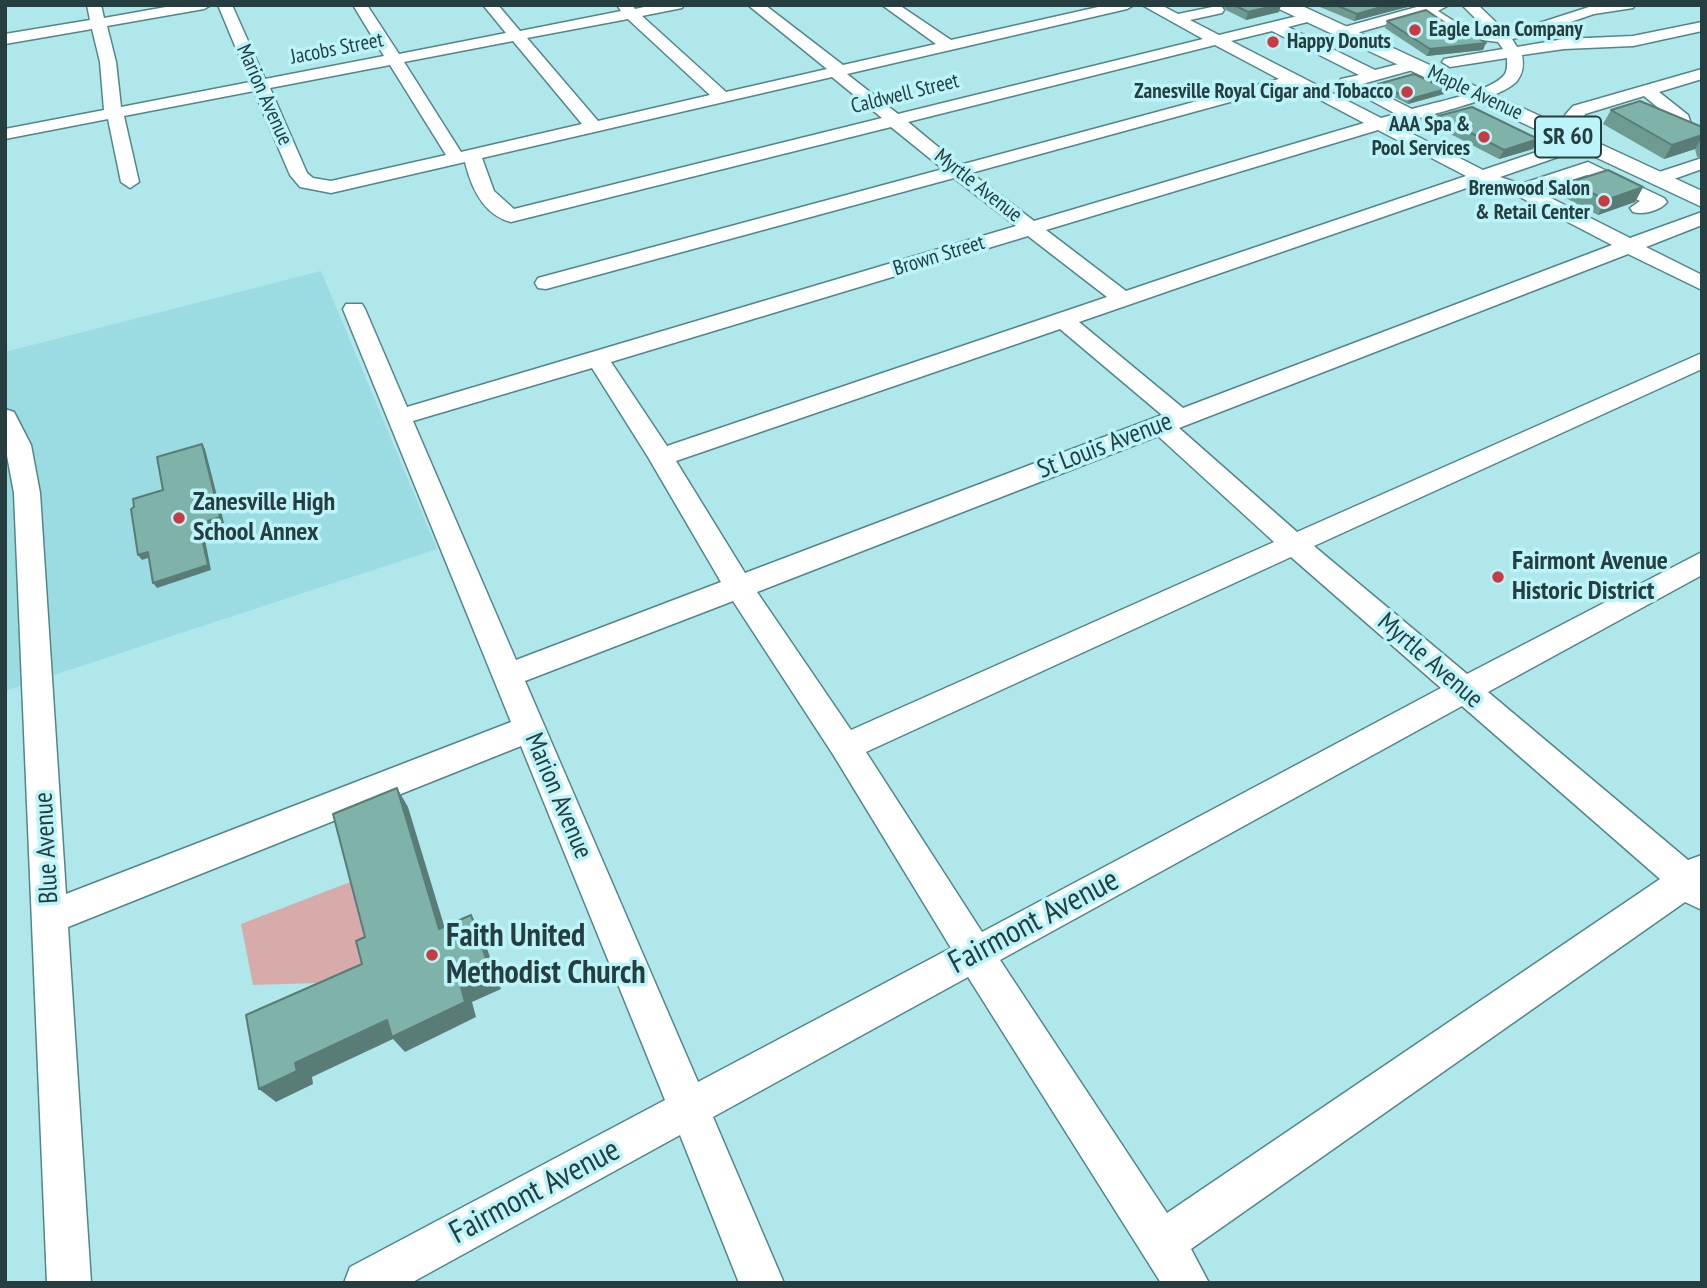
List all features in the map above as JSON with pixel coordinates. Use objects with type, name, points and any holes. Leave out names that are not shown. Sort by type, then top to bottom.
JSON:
[{"type":"main road","name":"Maple Avenue","points":[[1285,5],[1702,200]]},
{"type":"street","points":[[94,5],[108,62],[115,113],[130,182]]},
{"type":"street","points":[[5,40],[204,5]]},
{"type":"street","name":"Marion Avenue","points":[[225,5],[258,86],[299,175],[307,183],[321,187],[337,186],[464,157]]},
{"type":"street","points":[[360,5],[394,59],[464,157],[1126,5]]},
{"type":"street","points":[[491,5],[594,127]]},
{"type":"street","name":"Jacobs Street","points":[[5,134],[517,36],[628,10],[677,5]]},
{"type":"street","name":"Myrtle Avenue","points":[[755,5],[958,172],[1122,298]]},
{"type":"street","points":[[889,5],[949,46]]},
{"type":"street","points":[[1149,5],[1476,174],[1527,188],[1603,222],[1629,245],[1702,284]]},
{"type":"street","points":[[1382,5],[1396,17]]},
{"type":"street","points":[[1469,5],[1514,53]]},
{"type":"street","points":[[1342,32],[1435,7],[1464,34],[1501,37],[1554,23],[1588,8],[1628,5]]},
{"type":"street","points":[[628,10],[723,98]]},
{"type":"street","points":[[1176,19],[1217,10]]},
{"type":"street","points":[[1030,11],[1049,23]]},
{"type":"street","name":"Caldwell Street","points":[[464,157],[492,204],[511,216],[1310,17]]},
{"type":"street","points":[[1554,23],[1585,43]]},
{"type":"street","points":[[1274,26],[1374,76]]},
{"type":"street","points":[[1450,62],[1585,43],[1633,41],[1702,26]]},
{"type":"street","name":"Brown Street","points":[[398,418],[1380,125],[1414,123],[1510,82],[1516,70],[1514,53]]},
{"type":"street","points":[[1414,65],[1347,83],[1485,166],[1476,174]]},
{"type":"street","points":[[1553,129],[1575,122],[1574,115],[1578,110],[1702,74]]},
{"type":"street","points":[[546,283],[1293,80]]},
{"type":"street","points":[[1646,90],[1682,119],[1684,130],[1702,138]]},
{"type":"street","points":[[661,457],[1063,320],[1476,174],[1581,143]]},
{"type":"street","points":[[1657,179],[1702,163]]},
{"type":"street","points":[[1527,188],[1588,169],[1657,202],[1640,208]]},
{"type":"street","name":"St Louis Avenue","points":[[509,675],[1702,218]]},
{"type":"street","name":"Marion Avenue","points":[[354,309],[762,1283]]},
{"type":"street","name":"Myrtle Avenue","points":[[1063,320],[1295,545],[1464,690],[1697,882]]},
{"type":"street","points":[[597,358],[661,457],[738,586],[845,747],[1187,1283]]},
{"type":"street","points":[[845,747],[1702,360]]},
{"type":"street","name":"Blue Avenue","points":[[5,417],[18,445],[27,493],[19,578],[51,917],[69,1283]]},
{"type":"street","name":"Fairmont Avenue","points":[[366,1283],[1702,562]]},
{"type":"street","points":[[51,917],[529,729]]},
{"type":"street","points":[[1162,1243],[1697,882]]},
{"type":"shaded area","points":[[321,271],[437,549],[5,691],[5,352]]},
{"type":"shaded area","points":[[358,879],[371,965],[317,983],[253,985],[241,924]]},
{"type":"building","points":[[1234,5],[1277,5],[1248,12]]},
{"type":"building","points":[[1336,5],[1388,5],[1357,14]]},
{"type":"building","points":[[1426,10],[1460,33],[1471,34],[1486,43],[1430,49],[1387,21]]},
{"type":"building","points":[[1414,74],[1446,89],[1410,99],[1378,84]]},
{"type":"building","points":[[1640,101],[1702,127],[1702,135],[1672,145],[1611,110]]},
{"type":"building","points":[[1472,107],[1538,139],[1504,150],[1438,116]]},
{"type":"building","points":[[1608,170],[1643,187],[1606,200],[1570,182]]},
{"type":"building","name":"Zanesville High School Annex","points":[[202,444],[220,517],[208,521],[210,527],[200,530],[208,565],[153,583],[148,552],[138,555],[131,509],[134,507],[133,499],[163,490],[157,457]]},
{"type":"building","name":"Faith United Methodist Church","points":[[397,788],[439,929],[471,915],[491,973],[461,987],[465,1002],[392,1037],[387,1020],[295,1063],[297,1071],[259,1089],[246,1015],[362,964],[356,941],[365,937],[333,814]]},
{"type":"place","name":"Eagle Loan Company","points":[[1415,30]]},
{"type":"place","name":"Happy Donuts","points":[[1273,42]]},
{"type":"place","name":"Zanesville Royal Cigar and Tobacco","points":[[1407,92]]},
{"type":"place","name":"AAA Spa & Pool Services","points":[[1484,137]]},
{"type":"place","name":"Brenwood Salon & Retail Center","points":[[1604,201]]},
{"type":"place","name":"Zanesville High School Annex","points":[[179,518]]},
{"type":"place","name":"Fairmont Avenue Historic District","points":[[1498,577]]},
{"type":"place","name":"Faith United Methodist Church","points":[[432,955]]}]
